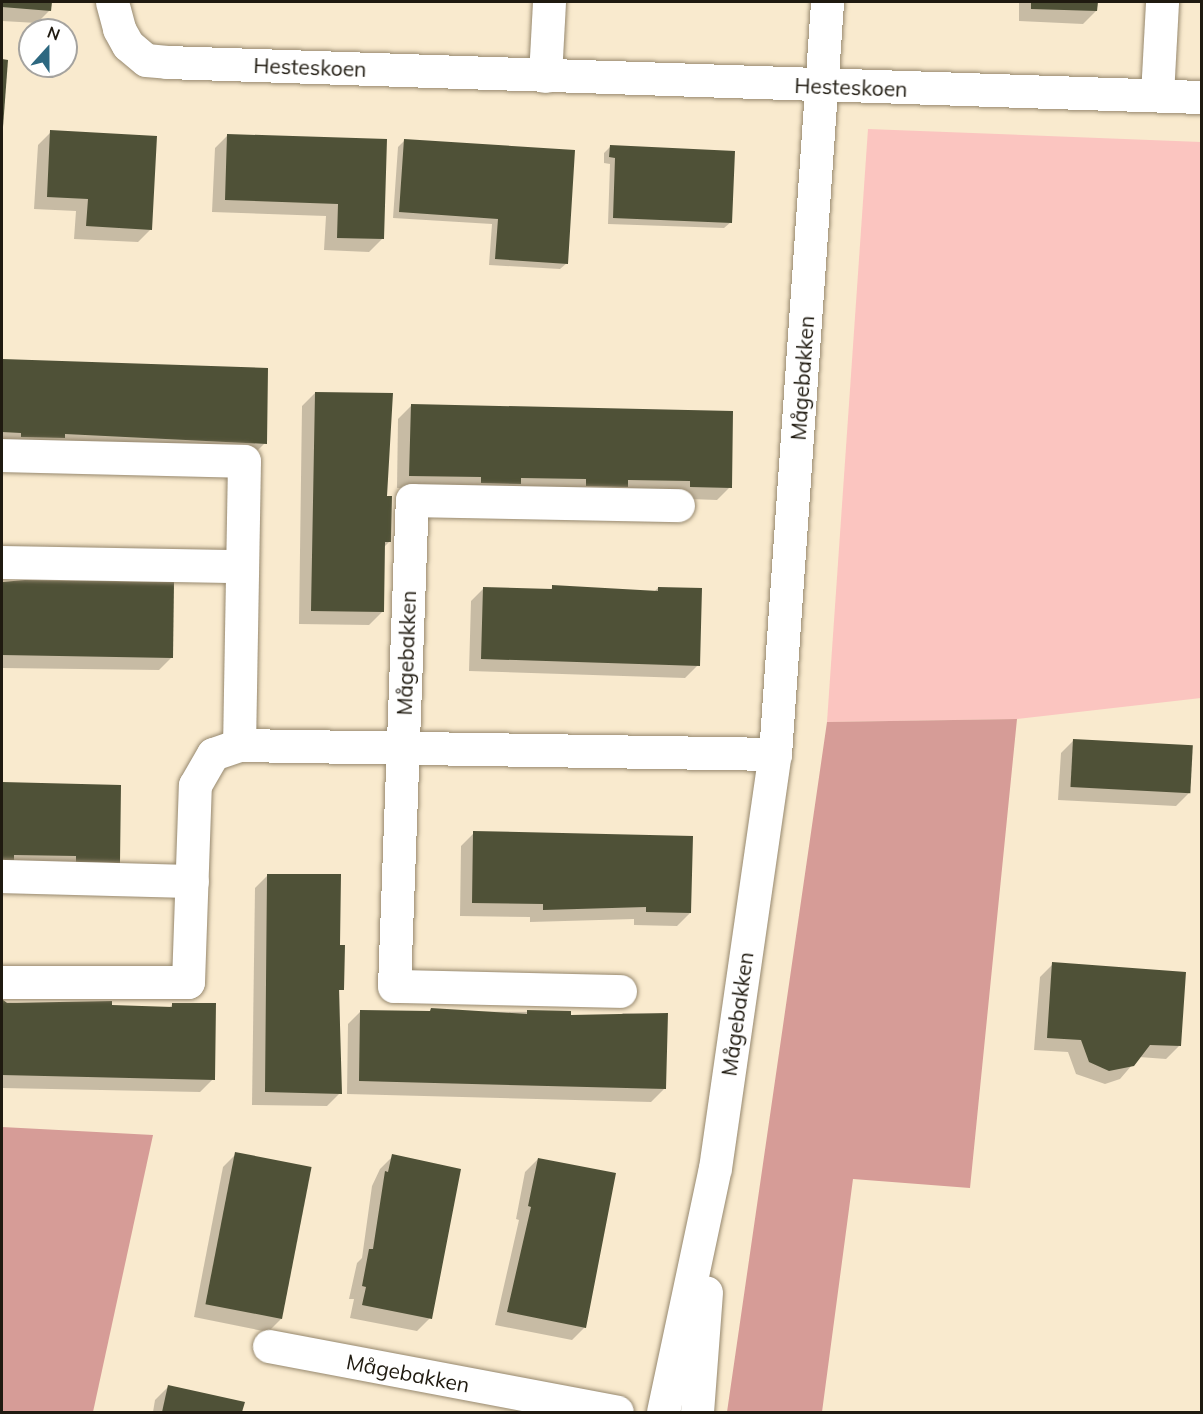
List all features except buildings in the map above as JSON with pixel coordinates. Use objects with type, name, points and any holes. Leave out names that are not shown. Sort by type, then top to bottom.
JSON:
[{"type":"street","name":"Hesteskoen","points":[[112,2],[123,37],[146,60],[821,87],[1202,97]]},
{"type":"street","points":[[545,76],[549,2]]},
{"type":"street","name":"Mågebakken","points":[[663,1413],[715,1168],[775,754],[827,2]]},
{"type":"street","points":[[1157,95],[1162,2]]},
{"type":"street","points":[[2,454],[244,461],[238,745]]},
{"type":"street","name":"Mågebakken","points":[[620,991],[394,986],[412,500],[678,505]]},
{"type":"street","points":[[2,562],[241,566]]},
{"type":"street","points":[[2,982],[188,982],[195,785],[213,754],[238,745],[775,754]]},
{"type":"street","points":[[2,876],[192,881]]},
{"type":"street","name":"Mågebakken","points":[[697,1413],[715,1168]]},
{"type":"street","name":"Mågebakken","points":[[270,1346],[617,1413]]},
{"type":"shaded area","points":[[868,129],[1201,142],[1201,698],[1017,719],[827,722]]},
{"type":"shaded area","points":[[1017,719],[970,1188],[853,1179],[822,1412],[727,1412],[827,722]]},
{"type":"shaded area","points":[[2,1127],[153,1135],[93,1412],[2,1412]]}]
